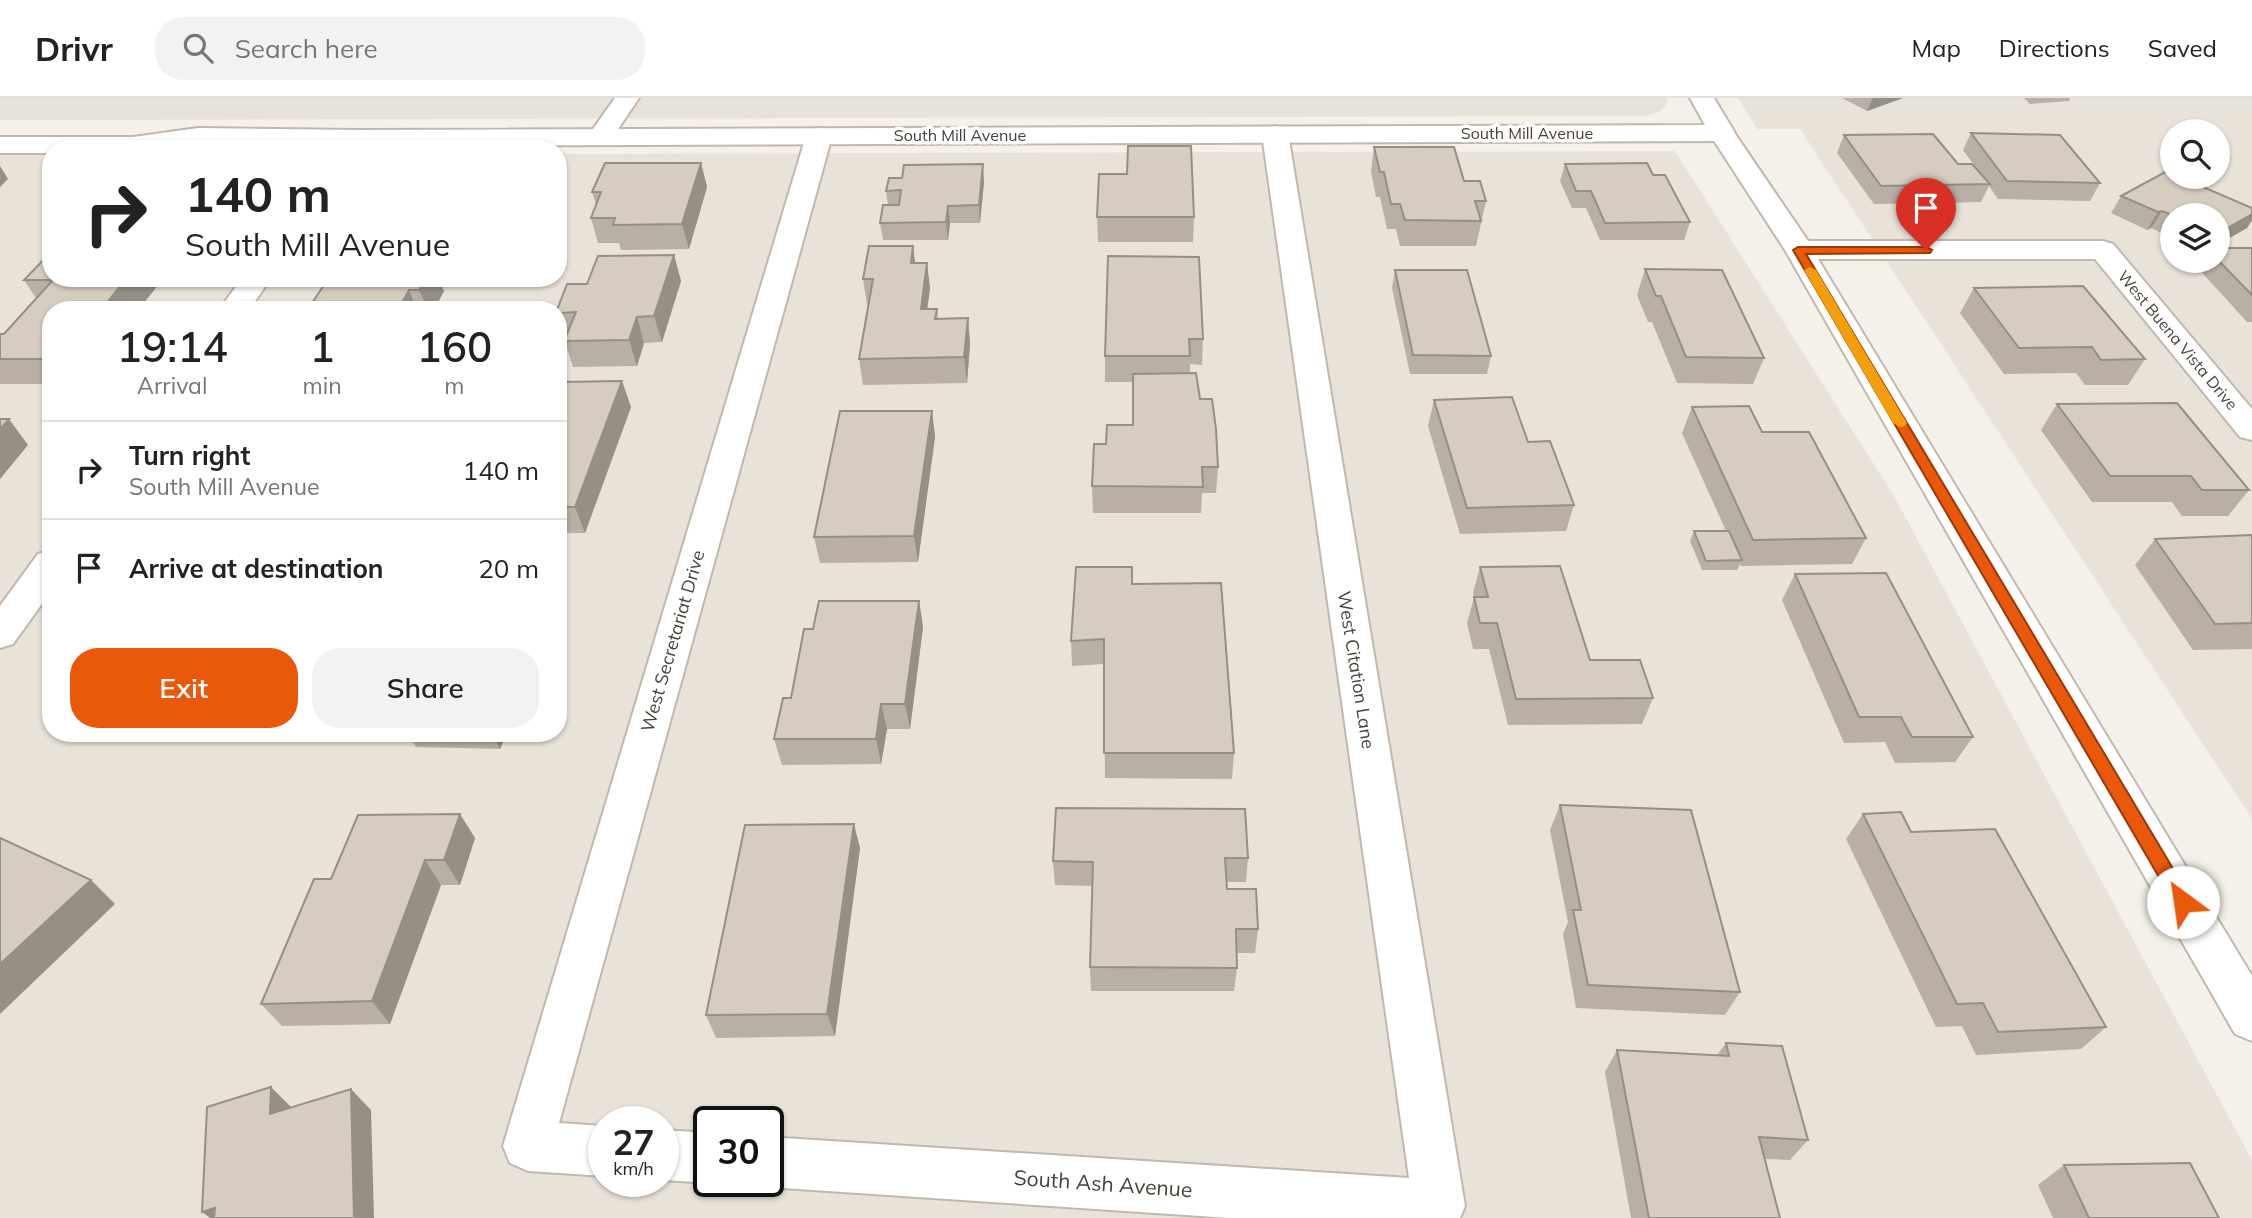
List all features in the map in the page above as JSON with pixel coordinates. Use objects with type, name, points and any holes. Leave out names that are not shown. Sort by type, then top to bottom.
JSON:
[{"type":"street","points":[[601,136],[627,98]]},
{"type":"street","points":[[1702,98],[1798,250],[2252,1019]]},
{"type":"street","name":"South Mill Avenue","points":[[0,126],[153,125],[198,136]]},
{"type":"street","name":"South Mill Avenue","points":[[460,140],[601,136],[1722,133]]},
{"type":"street","name":"West Citation Lane","points":[[1275,134],[1438,1206]]},
{"type":"street","name":"South Mill Avenue","points":[[169,140],[198,136],[287,140]]},
{"type":"street","name":"West Secretariat Drive","points":[[588,1150],[528,1146],[819,136]]},
{"type":"street","name":"South Mill Avenue","points":[[0,145],[42,145]]},
{"type":"street","name":"West Buena Vista Drive","points":[[1798,250],[2103,250],[2252,430]]},
{"type":"street","points":[[0,634],[42,576]]},
{"type":"street","name":"South Ash Avenue","points":[[784,1163],[1438,1206]]},
{"type":"shaded area","points":[[0,98],[1667,100],[1666,106],[1659,112],[1645,116],[0,120]]},
{"type":"shaded area","points":[[1738,98],[2252,98],[2252,819],[1800,129],[1757,129]]},
{"type":"shaded area","points":[[1675,151],[1894,496],[2252,1160],[2252,1218],[0,1218],[0,155],[42,155],[42,287],[567,287],[567,154]]},
{"type":"building","points":[[1971,133],[2060,135],[2100,183],[2007,181]]},
{"type":"building","points":[[1933,134],[1958,164],[1972,164],[1990,184],[1881,186],[1844,135]]},
{"type":"building","points":[[1128,146],[1191,146],[1194,217],[1097,217],[1099,174],[1127,174]]},
{"type":"building","points":[[1374,147],[1454,147],[1464,181],[1480,181],[1486,201],[1475,201],[1481,221],[1405,220],[1400,204],[1391,204],[1384,172],[1380,172]]},
{"type":"building","points":[[605,163],[701,163],[682,224],[613,225],[615,218],[591,218],[601,192],[592,192]]},
{"type":"building","points":[[1647,163],[1653,175],[1665,175],[1690,222],[1605,223],[1591,191],[1576,191],[1565,164]]},
{"type":"building","points":[[983,164],[979,205],[948,206],[946,222],[880,223],[883,205],[899,205],[901,190],[886,191],[889,178],[902,178],[904,165]]},
{"type":"building","points":[[2160,175],[2160,189],[2208,189],[2252,208],[2252,214],[2230,227],[2230,203],[2160,203],[2158,212],[2121,196]]},
{"type":"building","points":[[869,246],[913,246],[911,263],[927,263],[921,309],[937,309],[935,319],[968,318],[964,357],[859,359],[873,279],[863,279]]},
{"type":"building","points":[[2230,248],[2252,248],[2252,295],[2230,272]]},
{"type":"building","points":[[674,255],[654,316],[637,317],[629,340],[567,341],[567,334],[576,312],[567,312],[567,301],[560,301],[567,284],[587,284],[598,256]]},
{"type":"building","points":[[1108,256],[1199,257],[1203,339],[1189,339],[1190,356],[1105,356]]},
{"type":"building","points":[[42,261],[42,280],[24,280]]},
{"type":"building","points":[[1645,269],[1722,270],[1764,358],[1686,357],[1661,296],[1656,296]]},
{"type":"building","points":[[1395,270],[1467,270],[1491,356],[1413,355]]},
{"type":"building","points":[[2083,286],[2145,359],[2101,360],[2092,347],[2019,348],[1974,288]]},
{"type":"building","points":[[47,287],[120,287],[108,301],[42,301],[42,359],[0,359],[0,334],[4,334]]},
{"type":"building","points":[[323,287],[421,287],[419,290],[409,290],[403,301],[313,301]]},
{"type":"building","points":[[1196,373],[1200,399],[1212,399],[1216,429],[1218,467],[1202,467],[1203,487],[1092,486],[1094,444],[1106,444],[1107,425],[1133,425],[1133,374]]},
{"type":"building","points":[[622,381],[575,507],[567,507],[567,382]]},
{"type":"building","points":[[1512,397],[1528,442],[1550,441],[1574,505],[1467,508],[1434,400]]},
{"type":"building","points":[[2177,403],[2249,490],[2202,490],[2191,476],[2110,476],[2057,404]]},
{"type":"building","points":[[1749,406],[1762,432],[1809,432],[1866,538],[1753,540],[1692,407]]},
{"type":"building","points":[[840,411],[932,411],[914,536],[814,537]]},
{"type":"building","points":[[0,419],[9,419],[0,429]]},
{"type":"building","points":[[1694,531],[1729,531],[1742,560],[1706,561]]},
{"type":"building","points":[[2252,535],[2252,623],[2215,624],[2155,539]]},
{"type":"building","points":[[1560,566],[1590,660],[1640,660],[1653,698],[1516,699],[1497,623],[1480,623],[1474,597],[1488,597],[1480,567]]},
{"type":"building","points":[[1076,567],[1132,567],[1132,584],[1221,583],[1234,753],[1104,753],[1104,639],[1071,641]]},
{"type":"building","points":[[1886,573],[1973,737],[1912,737],[1901,717],[1859,717],[1795,574]]},
{"type":"building","points":[[819,601],[919,601],[905,704],[881,704],[876,739],[774,739],[783,698],[791,698],[804,629],[813,629]]},
{"type":"building","points":[[1560,805],[1691,810],[1740,992],[1588,985],[1573,910],[1581,910]]},
{"type":"building","points":[[1056,808],[1245,809],[1248,858],[1225,858],[1227,889],[1256,889],[1258,929],[1236,929],[1237,968],[1090,967],[1093,862],[1053,861]]},
{"type":"building","points":[[1901,812],[1911,832],[1995,829],[2106,1027],[1998,1032],[1983,1003],[1957,1004],[1863,814]]},
{"type":"building","points":[[460,814],[444,860],[425,860],[372,1001],[261,1004],[314,879],[331,879],[358,815]]},
{"type":"building","points":[[854,824],[827,1014],[706,1015],[745,825]]},
{"type":"building","points":[[0,838],[91,880],[0,964]]},
{"type":"building","points":[[1726,1043],[1782,1046],[1808,1140],[1759,1137],[1780,1218],[1649,1218],[1617,1050],[1729,1056]]},
{"type":"building","points":[[271,1087],[270,1114],[351,1089],[354,1218],[214,1218],[215,1208],[202,1212],[207,1107]]},
{"type":"building","points":[[2190,1163],[2219,1218],[2089,1218],[2064,1165]]},
{"type":"slow traffic","points":[[1810,270],[1900,423]]},
{"type":"route","points":[[1926,250],[1798,250],[2183,902]]}]
